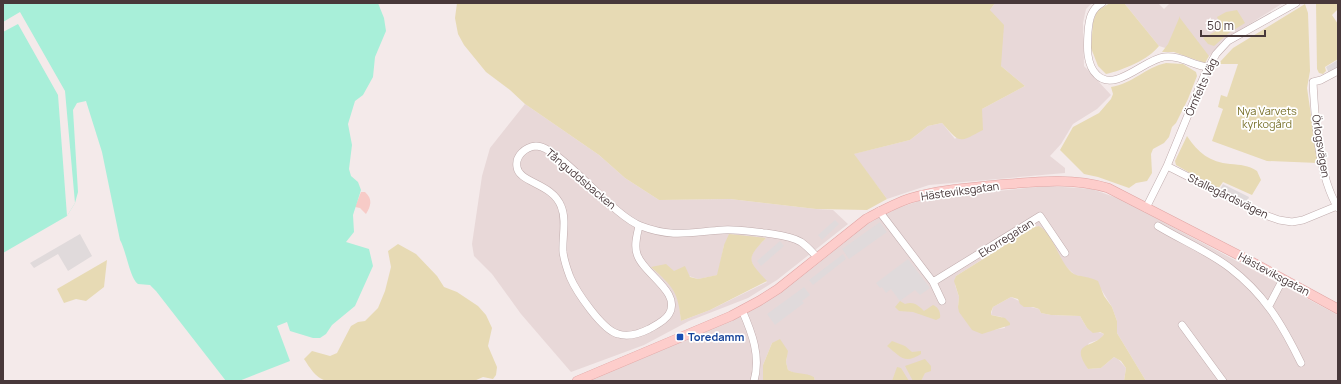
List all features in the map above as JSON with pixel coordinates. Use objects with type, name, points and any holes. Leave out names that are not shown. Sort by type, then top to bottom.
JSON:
[{"type":"street","points":[[1102,3],[1097,6],[1090,17],[1088,34],[1090,64],[1096,74],[1104,80],[1122,78],[1152,61],[1166,56],[1178,57],[1203,67],[1208,67]]},
{"type":"street","name":"Örnfelts Väg","points":[[1146,208],[1167,166],[1208,67],[1216,54],[1228,41],[1296,3]]},
{"type":"street","name":"Örlogsvägen","points":[[1337,207],[1330,193],[1323,170],[1313,82],[1321,80],[1338,71]]},
{"type":"street","name":"Tånguddsbacken","points":[[639,226],[636,242],[637,254],[644,269],[667,291],[671,308],[662,321],[642,332],[628,336],[617,334],[605,325],[579,293],[573,282],[563,254],[562,207],[552,192],[520,174],[516,166],[520,154],[530,148],[546,148],[557,156],[602,198],[639,226],[672,234],[741,230],[774,234],[801,242],[817,257]]},
{"type":"street","name":"Stallegårdsvägen","points":[[1167,166],[1262,214],[1279,220],[1292,222],[1303,220],[1337,207]]},
{"type":"street","name":"Hästeviksgatan","points":[[577,381],[742,310],[778,289],[866,219],[879,211],[910,198],[944,191],[1066,181],[1093,184],[1108,188],[1338,309]]},
{"type":"street","points":[[879,211],[933,282],[942,301]]},
{"type":"street","name":"Ekorregatan","points":[[933,282],[1040,216],[1065,253]]},
{"type":"street","points":[[1158,226],[1229,268],[1248,284],[1268,306],[1285,330],[1301,363]]},
{"type":"street","points":[[1268,306],[1283,279]]},
{"type":"street","points":[[742,310],[755,346],[756,371],[754,381]]},
{"type":"street","points":[[1182,325],[1223,381]]},
{"type":"shaded area","points":[[3,3],[378,3],[384,18],[386,31],[375,57],[373,77],[363,95],[355,101],[348,124],[352,145],[349,169],[351,176],[358,182],[361,190],[353,215],[354,232],[346,242],[369,249],[373,266],[355,306],[332,325],[326,334],[320,338],[313,338],[290,331],[287,322],[277,326],[290,361],[239,381],[226,381],[156,291],[150,285],[138,284],[130,271],[120,240],[102,152],[86,101],[77,103],[73,110],[78,192],[75,203],[67,216],[3,253]]},
{"type":"shaded area","points":[[995,3],[1092,3],[1086,9],[1083,23],[1084,66],[1111,95],[1097,109],[1073,124],[1061,144],[1050,156],[1065,168],[1065,173],[929,185],[887,199],[853,154],[910,140],[928,126],[942,123],[955,139],[982,109],[1025,86],[1001,66],[1001,51],[990,10]]},
{"type":"shaded area","points":[[1124,3],[1158,3],[1164,9],[1170,3],[1283,3],[1221,42],[1214,52],[1204,60],[1159,46]]},
{"type":"shaded area","points":[[1338,60],[1338,67],[1329,73],[1326,67]]},
{"type":"shaded area","points":[[525,104],[599,155],[625,178],[659,200],[730,199],[833,210],[848,224],[777,280],[748,298],[689,321],[644,345],[571,372],[521,314],[492,274],[474,256],[472,244],[482,176],[490,148]],"holes":[[[766,238],[752,252],[751,260],[754,268],[767,282],[710,310],[681,321],[679,303],[673,287],[652,267],[674,271],[698,279],[718,275],[724,245]]]},
{"type":"shaded area","points":[[1223,184],[1249,197],[1247,202],[1220,189]]},
{"type":"shaded area","points":[[1048,186],[1092,189],[1120,199],[1338,315],[1338,381],[1146,381],[1117,333],[1117,321],[1112,307],[1101,289],[1080,276],[1075,275],[1063,264],[1051,241],[1039,226],[1033,227],[956,276],[955,285],[959,297],[958,307],[992,330],[1005,328],[1002,317],[991,315],[993,307],[1011,297],[1031,307],[1039,309],[1041,313],[1051,315],[1080,316],[1087,328],[1104,334],[1101,339],[1089,343],[1082,356],[1088,369],[1101,368],[1114,357],[1118,359],[1126,368],[1124,381],[815,381],[814,377],[796,374],[788,370],[786,362],[787,357],[772,343],[763,365],[763,381],[590,381],[744,315],[781,293],[869,223],[898,208],[925,199],[945,196]]},
{"type":"shaded area","points":[[835,220],[839,224],[822,240],[818,235]]},
{"type":"shaded area","points":[[880,222],[887,232],[849,259],[842,249]]},
{"type":"shaded area","points":[[80,234],[92,256],[68,271],[58,254],[34,268],[30,263]]},
{"type":"shaded area","points":[[780,241],[784,246],[761,266],[757,261]]},
{"type":"shaded area","points":[[843,254],[846,259],[813,285],[809,280]]},
{"type":"shaded area","points":[[908,259],[930,288],[920,295],[915,290],[900,301],[891,289],[886,293],[882,287],[880,288],[876,283]]},
{"type":"shaded area","points":[[804,287],[810,295],[802,301],[804,303],[775,325],[767,314]]},
{"type":"green space","points":[[457,3],[995,3],[990,10],[1004,25],[1001,66],[1025,86],[982,109],[983,130],[964,139],[957,138],[942,123],[928,126],[910,140],[854,154],[887,199],[867,210],[816,209],[730,199],[659,200],[625,178],[599,155],[525,104],[510,90],[486,72],[464,45],[458,34],[455,18]]},
{"type":"green space","points":[[1110,3],[1124,3],[1159,46],[1148,56],[1135,64],[1106,74],[1098,66],[1091,48],[1093,22],[1097,11]]},
{"type":"green space","points":[[1316,3],[1338,3],[1338,9],[1332,15],[1338,24],[1338,59],[1325,67],[1326,71],[1323,74],[1319,73],[1317,69]]},
{"type":"green space","name":"Nya Varvets kyrkogård","points":[[1305,4],[1308,13],[1310,71],[1307,88],[1318,163],[1267,161],[1212,141],[1223,109],[1218,107],[1221,95],[1227,97],[1238,64],[1218,64],[1233,48]]},
{"type":"green space","points":[[1237,10],[1245,23],[1229,33],[1214,46],[1208,44],[1203,38],[1222,28],[1217,17],[1226,12]]},
{"type":"green space","points":[[1180,16],[1209,56],[1205,63],[1174,52],[1162,52],[1168,44]]},
{"type":"green space","points":[[1166,63],[1183,64],[1196,72],[1197,76],[1188,99],[1176,123],[1172,127],[1169,137],[1164,143],[1153,149],[1151,154],[1152,173],[1147,181],[1136,183],[1129,188],[1098,177],[1084,174],[1060,150],[1073,127],[1099,113],[1111,99],[1113,94],[1111,87],[1126,83],[1152,68]]},
{"type":"green space","points":[[1187,136],[1200,152],[1211,159],[1223,163],[1247,166],[1257,171],[1261,180],[1252,195],[1223,182],[1218,189],[1176,165],[1175,161]]},
{"type":"green space","points":[[1039,226],[1045,230],[1064,263],[1074,274],[1098,281],[1104,296],[1112,307],[1117,321],[1117,333],[1146,381],[1124,381],[1126,368],[1121,361],[1114,357],[1101,368],[1088,369],[1083,360],[1081,353],[1082,349],[1100,339],[1104,334],[1100,332],[1093,333],[1087,328],[1080,316],[1051,315],[1041,313],[1039,309],[1024,307],[1020,304],[1018,299],[1011,297],[993,307],[991,312],[991,315],[1005,318],[1010,325],[982,334],[972,330],[959,312],[959,297],[954,281],[956,276],[1034,227]]},
{"type":"green space","points":[[729,234],[766,238],[752,255],[752,260],[753,264],[767,281],[710,310],[681,321],[678,303],[673,290],[651,267],[666,264],[674,271],[685,266],[690,277],[698,279],[717,275],[724,245]]},
{"type":"green space","points":[[398,244],[416,254],[437,276],[444,287],[457,292],[478,306],[486,315],[492,328],[488,346],[497,367],[496,375],[493,379],[483,377],[474,381],[326,381],[316,375],[308,366],[304,359],[312,351],[330,356],[337,353],[351,326],[358,322],[365,321],[378,308],[385,291],[391,267],[388,251]]},
{"type":"green space","points":[[107,260],[104,287],[86,301],[76,299],[64,303],[57,289]]},
{"type":"green space","points":[[900,301],[905,304],[915,304],[924,311],[933,305],[939,310],[940,318],[936,320],[913,312],[899,311],[895,307]]},
{"type":"green space","points":[[780,339],[788,351],[786,362],[788,370],[811,375],[814,377],[815,381],[763,381],[763,365],[772,343]]},
{"type":"green space","points":[[892,341],[905,346],[912,352],[921,351],[921,354],[910,359],[902,358],[887,346]]},
{"type":"green space","points":[[925,359],[931,366],[931,371],[925,373],[921,381],[913,381],[905,366]]},
{"type":"green space","points":[[897,367],[901,368],[909,381],[892,381]]},
{"type":"sand","points":[[361,192],[365,192],[370,200],[370,205],[366,214],[360,208],[355,207]]},
{"type":"pier","points":[[20,12],[65,91],[75,203],[67,216],[58,95],[18,24],[3,32],[3,22]]},
{"type":"place","name":"Toredamm","points":[[680,337]]}]
